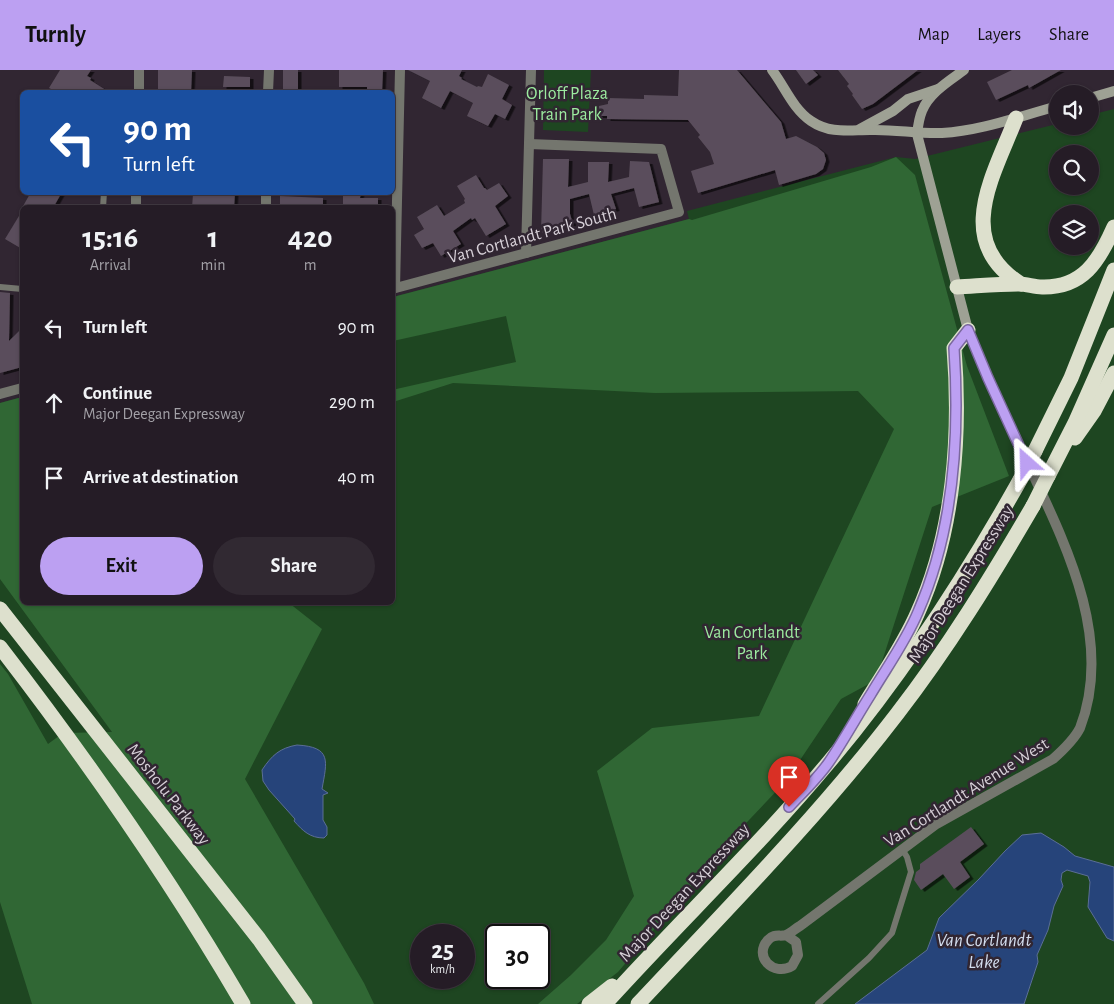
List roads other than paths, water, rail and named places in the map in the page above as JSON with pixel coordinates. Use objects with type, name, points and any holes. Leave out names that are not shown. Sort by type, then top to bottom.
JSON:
[{"type":"highway","points":[[1016,118],[984,201],[982,227],[985,242],[992,257],[1004,272],[1021,284]]},
{"type":"highway","points":[[957,287],[1021,284],[1032,287],[1052,287],[1061,285],[1078,278],[1086,272],[1099,257],[1114,227]]},
{"type":"highway","name":"Major Deegan Expressway","points":[[605,1004],[776,822],[828,763],[902,669],[947,603],[988,537],[1020,480],[1071,378],[1114,270]]},
{"type":"highway","points":[[828,763],[910,630],[932,578],[943,536],[950,490],[956,408],[954,348],[968,330]]},
{"type":"highway","name":"Major Deegan Expressway","points":[[638,1004],[821,806],[897,713],[966,616],[1033,506],[1058,458],[1114,335]]},
{"type":"highway","points":[[1058,458],[1083,428],[1114,373]]},
{"type":"highway","name":"Mosholu Parkway","points":[[0,609],[270,954],[305,1004]]},
{"type":"highway","points":[[0,647],[131,826],[191,918],[243,1004]]},
{"type":"highway","points":[[589,1004],[641,964]]},
{"type":"highway","points":[[644,1004],[659,981]]},
{"type":"main road","points":[[772,70],[793,102],[812,122],[823,128],[836,131],[872,130],[917,134],[945,133],[985,126],[1049,109]]},
{"type":"main road","points":[[964,70],[939,89],[924,105],[917,134],[968,330]]},
{"type":"main road","points":[[857,130],[893,111],[908,99],[939,89]]},
{"type":"main road","points":[[1099,95],[1114,91]]},
{"type":"street","points":[[138,90],[139,70]]},
{"type":"street","points":[[268,90],[269,70]]},
{"type":"street","points":[[395,252],[400,70]]},
{"type":"street","points":[[526,253],[531,70]]},
{"type":"street","name":"Van Cortlandt Park South","points":[[395,289],[679,212],[661,149],[529,144]]},
{"type":"street","name":"Van Cortlandt Avenue West","points":[[786,935],[935,825],[1044,765],[1064,750],[1080,730],[1087,710],[1096,665],[1096,648],[1085,594],[968,330]]},
{"type":"street","points":[[0,394],[20,389]]},
{"type":"lane","points":[[0,287],[20,289]]},
{"type":"lane","points":[[818,1004],[869,958],[892,933],[911,872],[907,857],[902,849]]},
{"type":"water","points":[[297,745],[308,746],[322,752],[326,763],[322,789],[328,793],[323,795],[323,820],[327,827],[327,835],[324,838],[311,835],[301,828],[263,781],[262,770],[269,760],[281,750]]},
{"type":"water","name":"Van Cortlandt Lake","points":[[1041,833],[1075,856],[1114,867],[1114,941],[1107,938],[1088,907],[1090,882],[1088,876],[1067,870],[1062,873],[1061,880],[1063,886],[1037,955],[1038,962],[1024,1004],[855,1004],[927,950],[939,918],[1022,835]]},
{"type":"park label","name":"Orloff Plaza Train Park","points":[[567,103]]},
{"type":"park label","name":"Van Cortlandt Park","points":[[752,642]]}]
